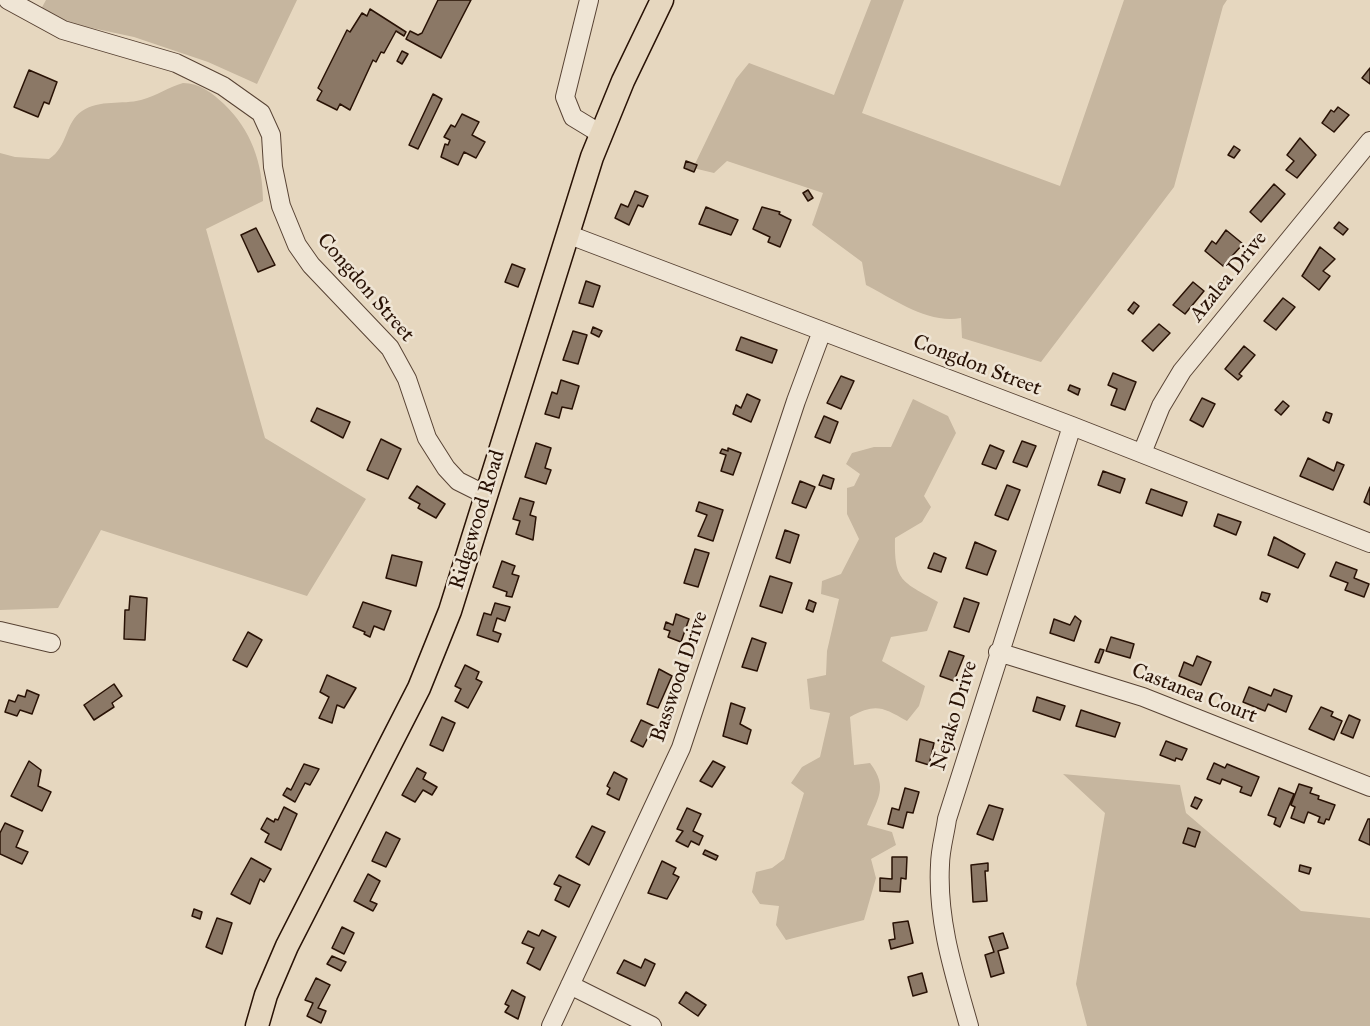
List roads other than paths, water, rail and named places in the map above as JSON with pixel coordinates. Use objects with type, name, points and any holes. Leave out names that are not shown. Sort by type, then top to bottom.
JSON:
[{"type":"main road","name":"Ridgewood Road","points":[[257,1026],[266,995],[287,946],[418,688],[450,611],[567,234],[601,134],[623,81],[662,0]]},
{"type":"street","name":"Congdon Street","points":[[8,0],[40,20],[63,30],[149,53],[185,67],[239,95],[261,113],[271,135],[276,187],[281,207],[297,245],[311,265],[390,348],[404,371],[427,438],[446,468],[471,489],[486,495]]},
{"type":"street","points":[[589,0],[565,98],[573,117],[601,134]]},
{"type":"street","name":"Azalea Drive","points":[[1143,453],[1161,406],[1182,370],[1370,141]]},
{"type":"street","name":"Congdon Street","points":[[567,234],[1143,453],[1370,543]]},
{"type":"street","name":"Basswood Drive","points":[[551,1026],[681,748],[796,401],[822,331]]},
{"type":"street","name":"Nejako Drive","points":[[969,1026],[945,938],[940,902],[939,863],[947,819],[998,652],[1072,426]]},
{"type":"street","points":[[0,630],[51,643]]},
{"type":"street","name":"Castanea Court","points":[[998,652],[1143,697],[1370,787]]},
{"type":"street","points":[[570,986],[652,1026]]}]
